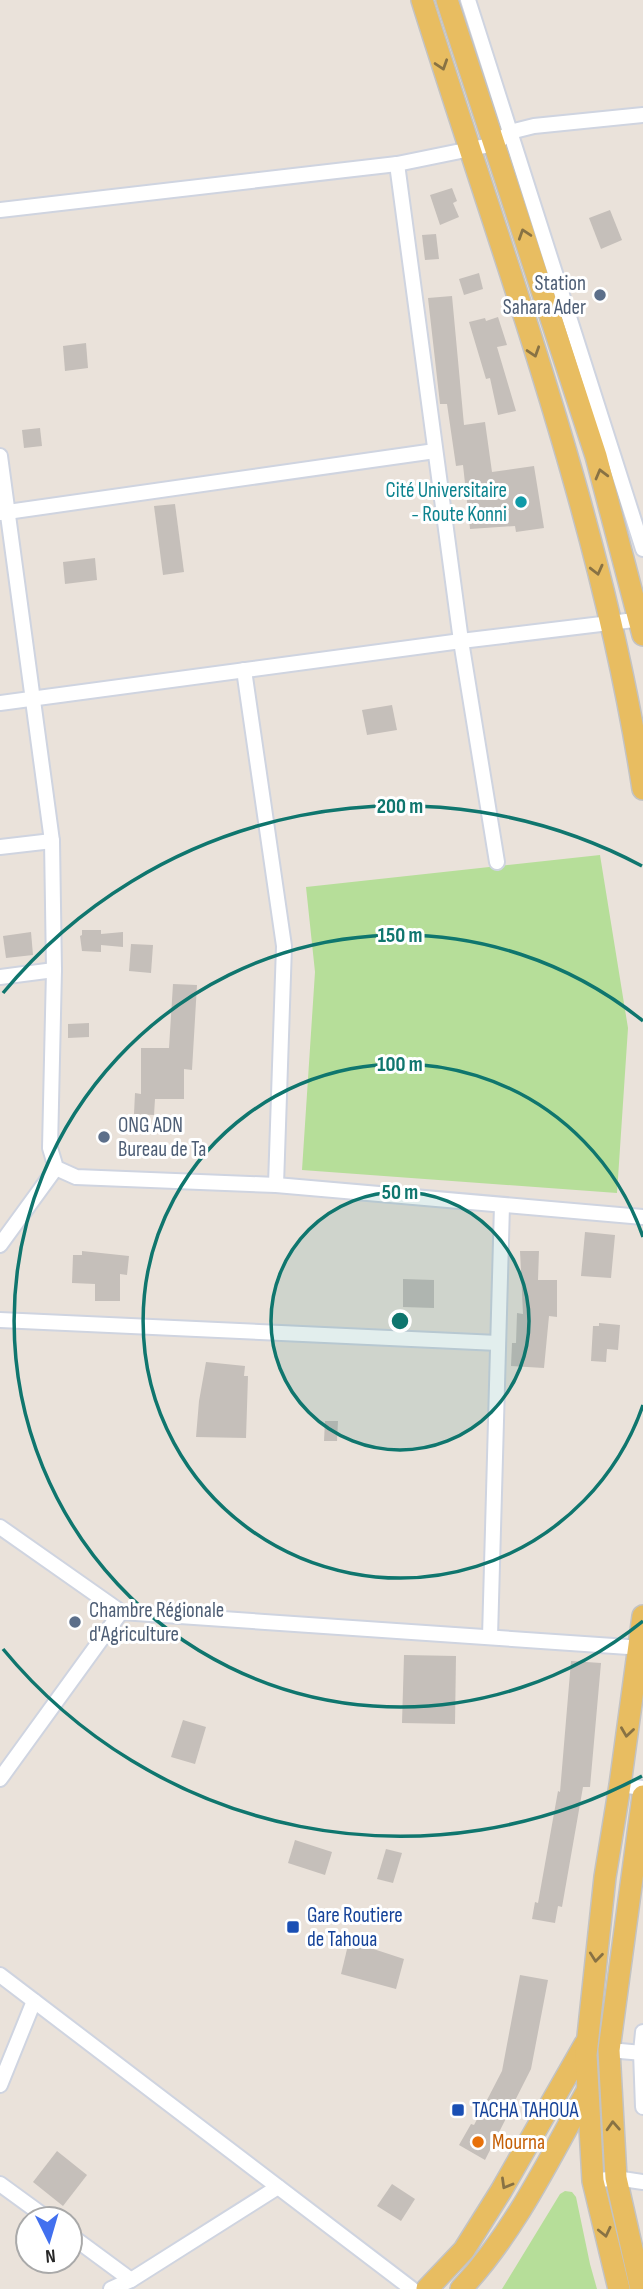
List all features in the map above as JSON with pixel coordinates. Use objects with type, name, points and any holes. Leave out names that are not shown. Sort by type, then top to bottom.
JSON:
[{"type":"main road","points":[[422,0],[572,467],[632,718],[643,789]]},
{"type":"main road","points":[[429,22],[449,8],[503,138],[642,624]]},
{"type":"main road","points":[[619,2289],[593,2181],[586,2055],[605,1877],[641,1648],[643,1616]]},
{"type":"main road","points":[[641,2289],[616,2178],[609,2050],[643,1796]]},
{"type":"main road","points":[[427,2289],[464,2250],[502,2192],[588,2039]]},
{"type":"main road","points":[[461,2289],[484,2265],[497,2245],[609,2050]]},
{"type":"street","points":[[468,0],[503,138],[643,549]]},
{"type":"street","points":[[0,210],[397,163],[469,149],[534,126],[643,115]]},
{"type":"street","points":[[397,163],[461,641],[497,862]]},
{"type":"street","points":[[4,512],[435,452]]},
{"type":"street","points":[[0,456],[4,512],[52,841],[54,970],[50,1148],[56,1168],[76,1177],[276,1185],[643,1217]]},
{"type":"street","points":[[0,703],[461,641],[610,623],[642,624]]},
{"type":"street","points":[[244,670],[284,946],[276,1185]]},
{"type":"street","points":[[0,847],[52,841]]},
{"type":"street","points":[[0,977],[54,970]]},
{"type":"street","points":[[0,1245],[56,1168]]},
{"type":"street","points":[[490,1637],[502,1205]]},
{"type":"street","points":[[0,1320],[498,1343]]},
{"type":"street","points":[[0,1527],[121,1612],[641,1648]]},
{"type":"street","points":[[0,1779],[121,1612]]},
{"type":"street","points":[[620,1785],[643,1788]]},
{"type":"street","points":[[0,1975],[412,2289]]},
{"type":"street","points":[[0,2085],[34,2001]]},
{"type":"street","points":[[643,2032],[643,2107]]},
{"type":"street","points":[[609,2050],[642,2052]]},
{"type":"street","points":[[593,2181],[616,2178],[643,2182]]},
{"type":"street","points":[[0,2184],[29,2205]]},
{"type":"street","points":[[111,2289],[131,2280],[278,2187]]},
{"type":"street","points":[[84,2245],[131,2280]]},
{"type":"green space","points":[[600,855],[628,1028],[617,1193],[302,1170],[315,972],[306,887]]},
{"type":"green space","points":[[565,2191],[572,2192],[576,2197],[597,2289],[502,2289],[560,2194]]},
{"type":"building","points":[[452,188],[457,201],[453,203],[459,217],[440,225],[430,195]]},
{"type":"building","points":[[610,210],[622,240],[601,249],[589,218]]},
{"type":"building","points":[[436,234],[439,259],[425,260],[422,235]]},
{"type":"building","points":[[479,273],[483,289],[464,295],[459,279]]},
{"type":"building","points":[[452,296],[464,425],[485,422],[492,472],[534,466],[544,528],[516,532],[515,526],[470,529],[463,465],[456,466],[447,404],[440,404],[428,298]]},
{"type":"building","points":[[498,317],[507,345],[497,347],[516,411],[498,415],[490,378],[486,379],[469,322]]},
{"type":"building","points":[[86,343],[88,368],[65,371],[63,346]]},
{"type":"building","points":[[40,428],[42,446],[24,448],[22,430]]},
{"type":"building","points":[[175,504],[184,572],[163,575],[154,506]]},
{"type":"building","points":[[95,558],[97,580],[65,584],[63,562]]},
{"type":"building","points":[[392,705],[397,730],[367,735],[362,710]]},
{"type":"building","points":[[82,930],[101,930],[101,934],[123,932],[123,947],[101,945],[101,952],[82,951]]},
{"type":"building","points":[[31,932],[33,955],[6,958],[3,936]]},
{"type":"building","points":[[131,944],[153,945],[151,973],[129,971]]},
{"type":"building","points":[[173,984],[197,985],[192,1070],[184,1069],[184,1099],[155,1099],[154,1115],[134,1114],[135,1093],[141,1094],[141,1048],[169,1048]]},
{"type":"building","points":[[89,1023],[89,1037],[68,1038],[68,1024]]},
{"type":"building","points":[[585,1232],[615,1235],[611,1278],[581,1276]]},
{"type":"building","points":[[82,1251],[129,1256],[127,1275],[120,1274],[120,1301],[95,1301],[95,1284],[72,1283],[73,1255],[82,1255]]},
{"type":"building","points":[[520,1251],[539,1251],[538,1280],[557,1280],[557,1317],[549,1316],[544,1368],[511,1366],[512,1343],[516,1343],[517,1313],[523,1314]]},
{"type":"building","points":[[403,1279],[434,1280],[434,1308],[403,1307]]},
{"type":"building","points":[[599,1323],[620,1325],[618,1350],[607,1349],[606,1362],[591,1361],[593,1326],[599,1326]]},
{"type":"building","points":[[206,1362],[245,1366],[244,1376],[248,1376],[246,1438],[196,1437]]},
{"type":"building","points":[[325,1421],[338,1421],[337,1441],[324,1441]]},
{"type":"building","points":[[404,1655],[456,1656],[455,1724],[402,1723]]},
{"type":"building","points":[[571,1661],[601,1663],[590,1787],[583,1787],[562,1907],[558,1906],[555,1923],[532,1919],[535,1902],[538,1903],[558,1791],[560,1792]]},
{"type":"building","points":[[183,1720],[206,1727],[195,1764],[171,1757]]},
{"type":"building","points":[[295,1840],[332,1852],[325,1875],[288,1863]]},
{"type":"building","points":[[386,1849],[402,1853],[393,1883],[377,1879]]},
{"type":"building","points":[[349,1941],[404,1959],[396,1989],[341,1974]]},
{"type":"building","points":[[520,1975],[548,1980],[531,2069],[485,2160],[459,2145],[471,2124],[474,2125],[502,2071]]},
{"type":"building","points":[[57,2151],[87,2175],[64,2205],[33,2182]]},
{"type":"building","points":[[392,2184],[415,2199],[401,2221],[377,2206]]},
{"type":"place","name":"Station Sahara Ader","points":[[600,295]]},
{"type":"place","name":"Cité Universitaire - Route Konni","points":[[521,502]]},
{"type":"place","name":"ONG ADN Bureau de Ta","points":[[104,1137]]},
{"type":"place","name":"Chambre Régionale d'Agriculture","points":[[75,1622]]},
{"type":"place","name":"Gare Routiere de Tahoua","points":[[293,1927]]},
{"type":"place","name":"TACHA TAHOUA","points":[[458,2110]]},
{"type":"place","name":"Mourna","points":[[478,2142]]}]
